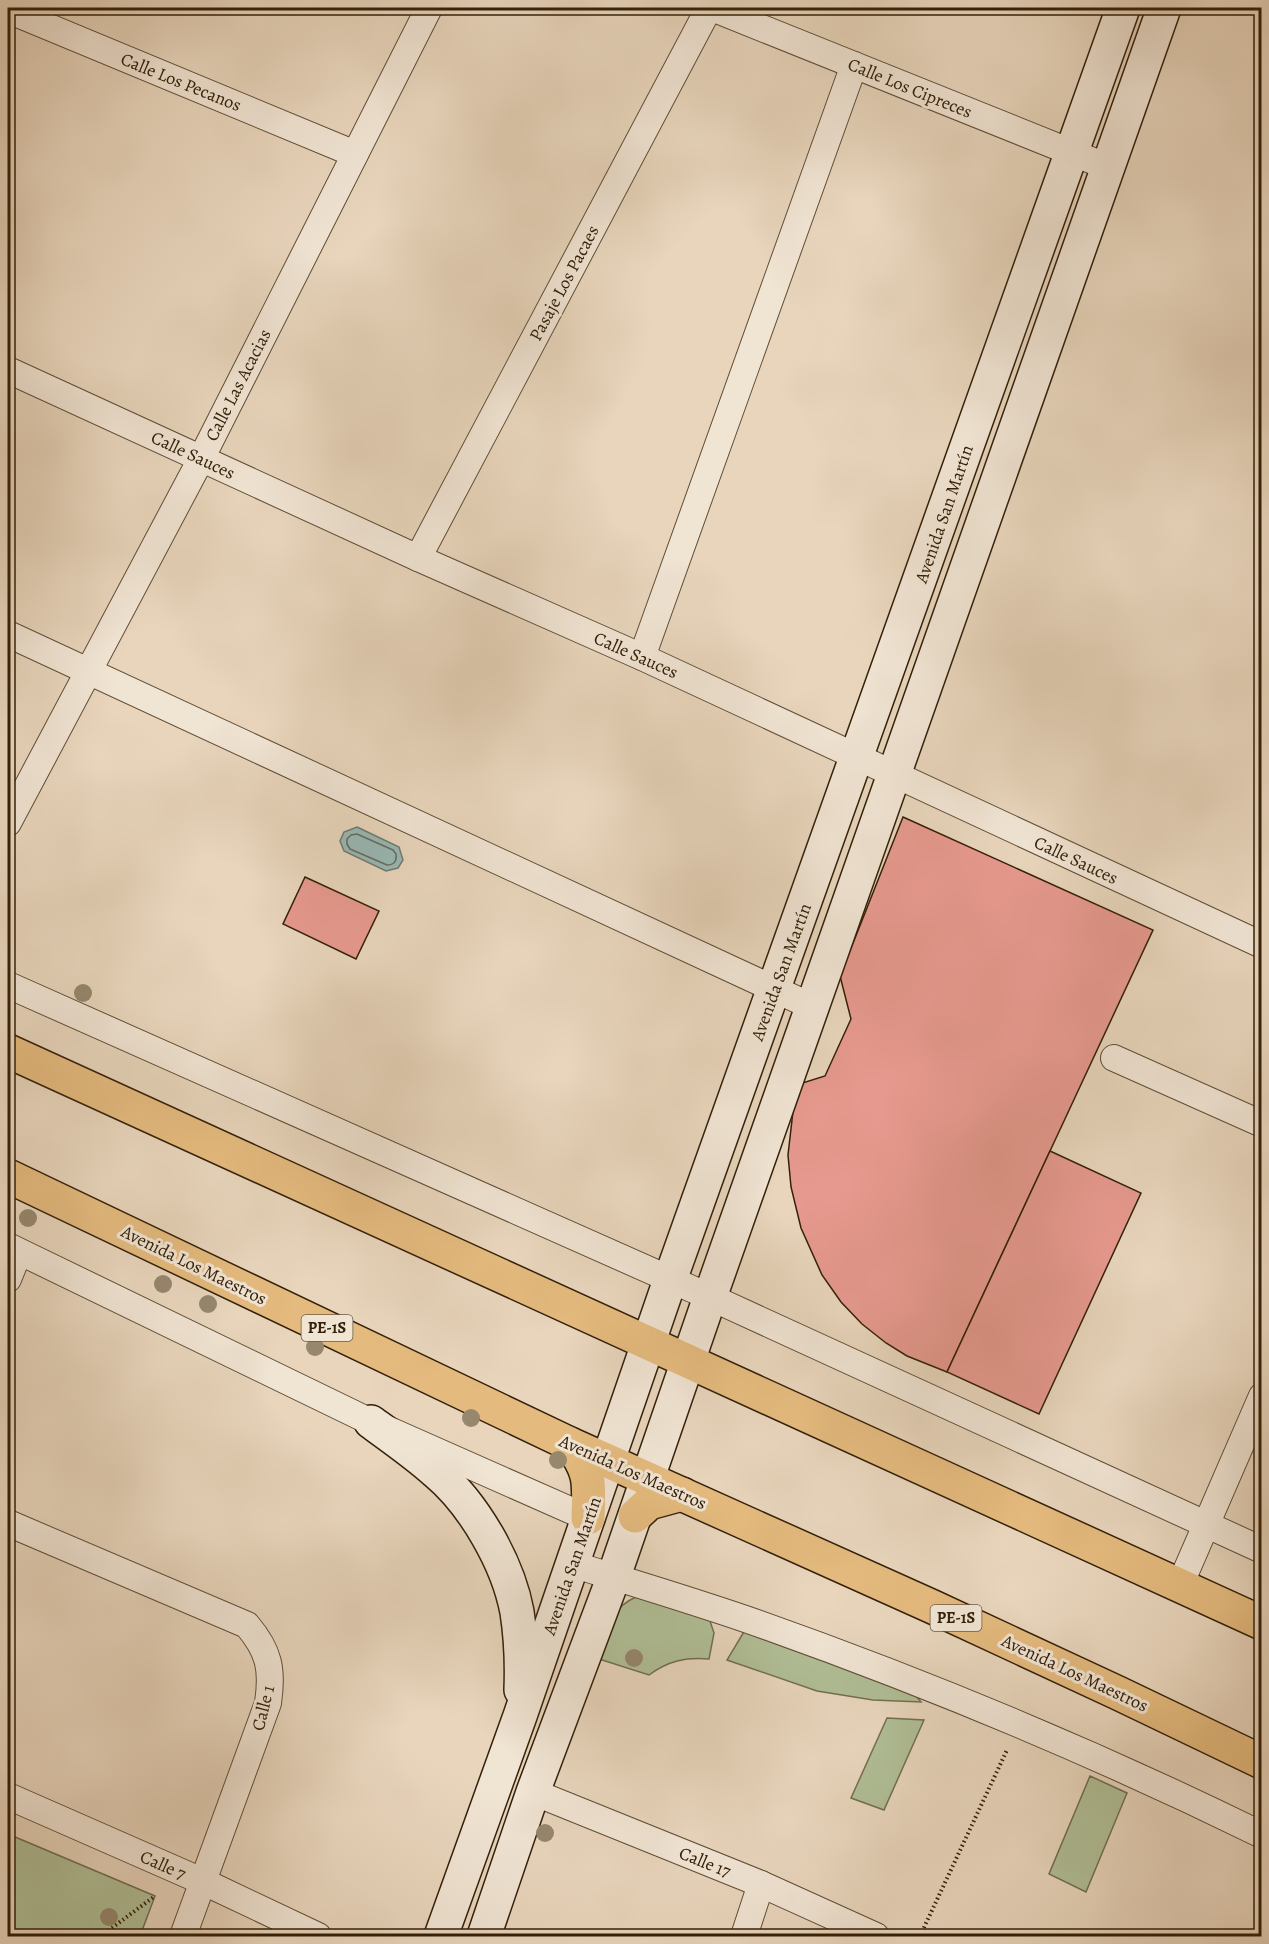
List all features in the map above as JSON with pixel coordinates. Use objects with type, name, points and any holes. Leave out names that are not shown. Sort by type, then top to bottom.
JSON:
[{"type":"highway","points":[[8,1051],[1262,1623]]},
{"type":"highway","name":"Avenida Los Maestros","points":[[8,1176],[608,1462],[1098,1683],[1262,1762]]},
{"type":"highway","points":[[570,1444],[582,1460],[589,1478],[588,1518]]},
{"type":"highway","points":[[635,1515],[649,1503],[682,1494]]},
{"type":"main road","name":"Avenida San Martín","points":[[441,1936],[650,1344],[670,1280],[1123,8]]},
{"type":"main road","points":[[484,1936],[533,1792],[614,1576],[1164,8]]},
{"type":"main road","points":[[371,1422],[438,1473],[481,1524],[495,1550],[516,1610],[521,1672],[520,1716]]},
{"type":"street","name":"Calle Las Acacias","points":[[8,823],[201,459],[429,8]]},
{"type":"street","name":"Calle Los Cipreces","points":[[711,8],[1108,167]]},
{"type":"street","name":"Pasaje Los Pacaes","points":[[418,558],[711,8]]},
{"type":"street","name":"Calle Los Pecanos","points":[[8,10],[355,154]]},
{"type":"street","points":[[642,657],[854,65]]},
{"type":"street","name":"Calle Sauces","points":[[8,370],[418,558],[642,657],[857,759],[1262,945]]},
{"type":"street","points":[[8,634],[813,1007]]},
{"type":"street","points":[[8,985],[710,1297],[1262,1550]]},
{"type":"street","points":[[1114,1058],[1262,1124]]},
{"type":"street","points":[[8,1279],[13,1249],[371,1422],[588,1518]]},
{"type":"street","points":[[1180,1585],[1262,1396]]},
{"type":"street","name":"Calle 1","points":[[8,1523],[247,1625],[259,1639],[271,1668],[268,1703],[183,1936]]},
{"type":"street","points":[[572,1564],[764,1626],[899,1676],[1019,1725],[1262,1835]]},
{"type":"street","name":"Calle 17","points":[[533,1792],[761,1884],[876,1936]]},
{"type":"street","name":"Calle 7","points":[[8,1796],[204,1882],[318,1936]]},
{"type":"street","points":[[744,1936],[761,1884]]},
{"type":"path","points":[[920,1936],[1019,1725]]},
{"type":"path","points":[[101,1936],[155,1896]]},
{"type":"green space","points":[[636,1597],[709,1618],[714,1633],[709,1659],[677,1661],[649,1675],[599,1659],[614,1615],[627,1602]]},
{"type":"green space","points":[[745,1630],[906,1683],[921,1702],[873,1700],[817,1691],[727,1660]]},
{"type":"green space","points":[[887,1718],[924,1720],[884,1810],[851,1798]]},
{"type":"green space","points":[[1090,1776],[1127,1793],[1086,1892],[1049,1874]]},
{"type":"green space","points":[[8,1834],[155,1896],[140,1936],[8,1936]]},
{"type":"water","points":[[357,827],[399,847],[403,860],[398,868],[386,871],[344,851],[340,841],[344,832]]},
{"type":"building","points":[[903,817],[1153,930],[947,1372],[907,1356],[886,1343],[862,1324],[841,1302],[822,1275],[801,1228],[791,1187],[788,1155],[796,1085],[825,1076],[851,1019],[840,976]]},
{"type":"building","points":[[305,877],[379,911],[356,959],[283,924]]},
{"type":"building","points":[[1050,1151],[1141,1193],[1039,1414],[947,1372]]}]
